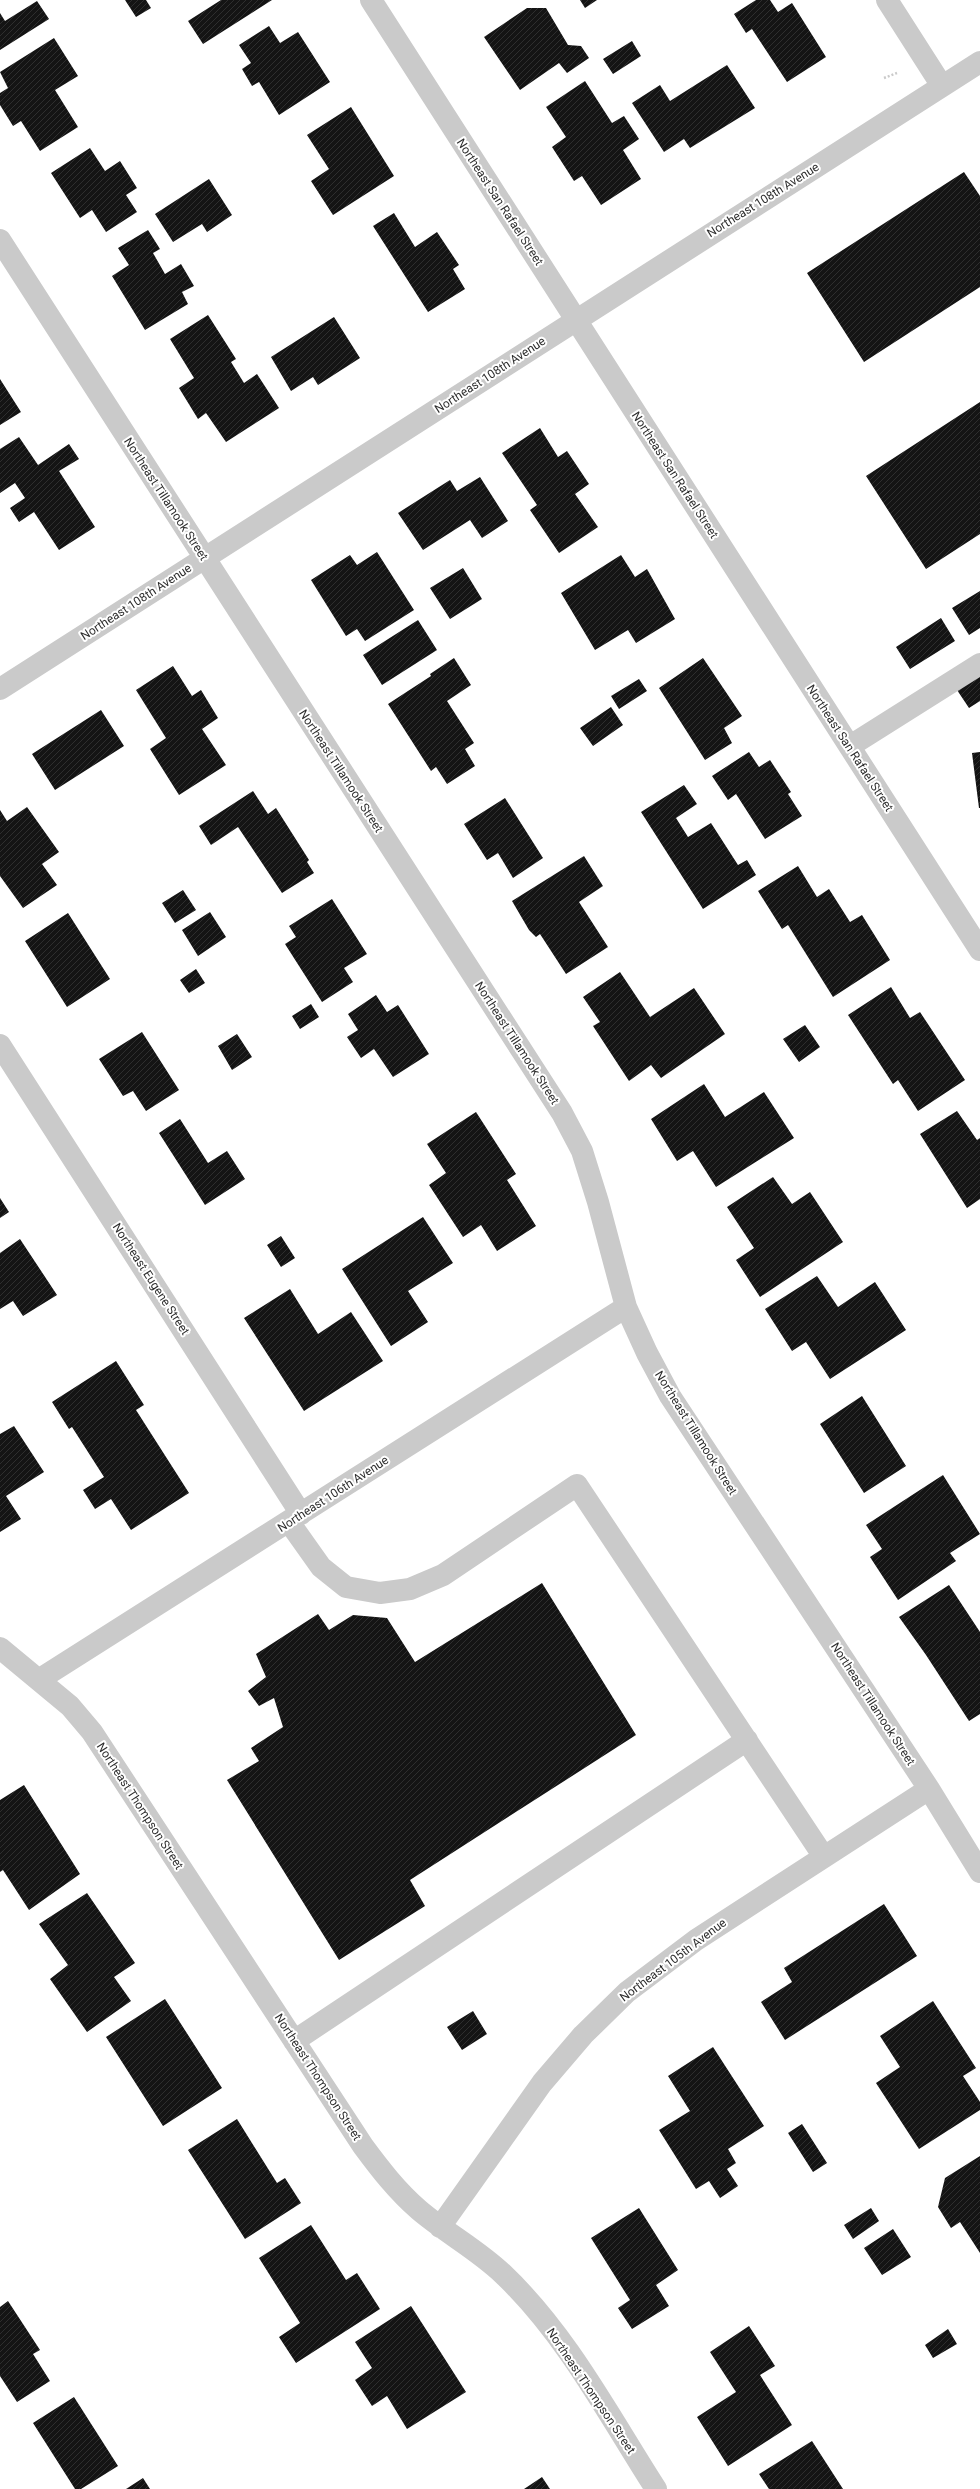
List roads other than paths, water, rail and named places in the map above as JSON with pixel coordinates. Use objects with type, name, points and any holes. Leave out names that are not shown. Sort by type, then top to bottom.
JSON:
[{"type":"street","name":"Northeast San Rafael Street","points":[[371,0],[980,950]]},
{"type":"street","points":[[887,0],[942,86]]},
{"type":"street","name":"Northeast 108th Avenue","points":[[0,688],[980,62]]},
{"type":"street","name":"Northeast Tillamook Street","points":[[0,240],[562,1113],[582,1152],[598,1202],[626,1307],[647,1353],[670,1396],[929,1789],[980,1872]]},
{"type":"street","points":[[850,746],[980,664]]},
{"type":"street","name":"Northeast Eugene Street","points":[[0,1045],[295,1518],[321,1567],[346,1587],[380,1593],[410,1589],[443,1575],[577,1485],[747,1740]]},
{"type":"street","name":"Northeast 106th Avenue","points":[[40,1679],[626,1307]]},
{"type":"street","name":"Northeast Thompson Street","points":[[0,1648],[40,1679],[70,1706],[92,1732],[363,2146],[391,2182],[418,2209],[503,2274],[533,2306],[567,2351],[656,2489]]},
{"type":"street","points":[[294,2041],[747,1740],[824,1857]]},
{"type":"street","name":"Northeast 105th Avenue","points":[[440,2226],[542,2083],[583,2036],[627,1992],[696,1940],[929,1789]]}]
